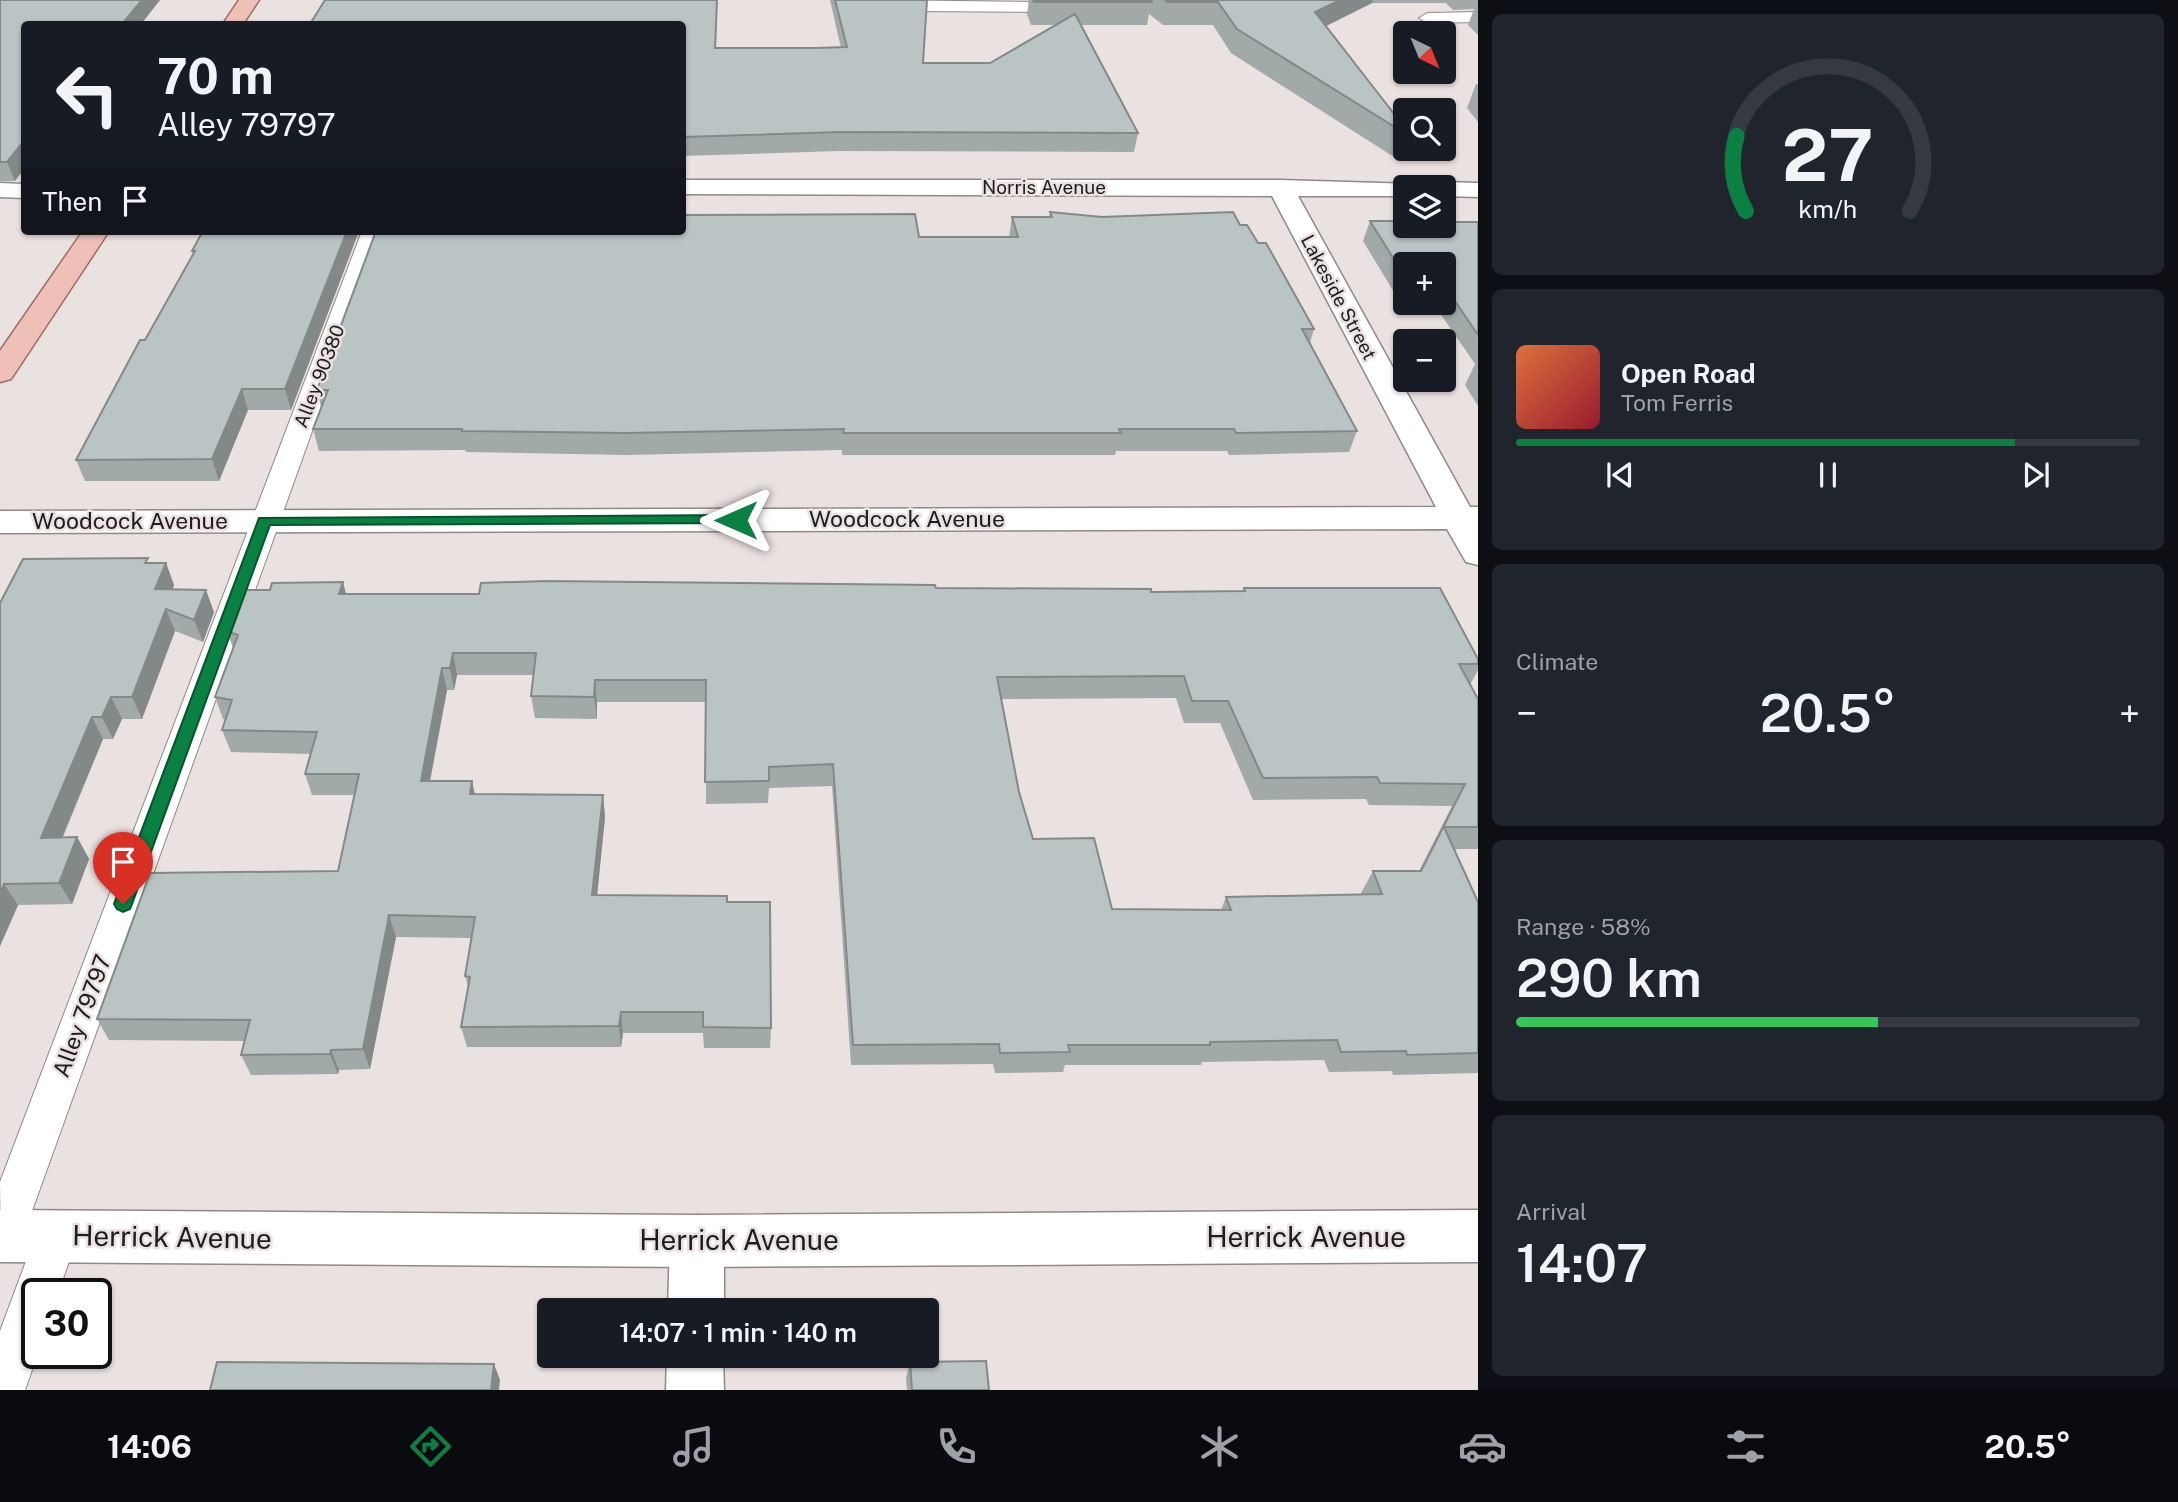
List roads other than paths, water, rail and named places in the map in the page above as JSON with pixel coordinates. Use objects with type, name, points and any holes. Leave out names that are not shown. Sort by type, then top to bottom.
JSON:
[{"type":"main road","points":[[235,21],[249,0]]},
{"type":"main road","points":[[0,373],[93,235]]},
{"type":"street","name":"Norris Avenue","points":[[686,187],[1393,189]]},
{"type":"street","name":"Lakeside Street","points":[[1280,187],[1467,518],[1478,554]]},
{"type":"street","points":[[1456,189],[1478,190]]},
{"type":"street","points":[[0,190],[21,191]]},
{"type":"street","name":"Woodcock Avenue","points":[[0,522],[1467,518]]},
{"type":"street","name":"Herrick Avenue","points":[[1,1236],[697,1241],[1478,1236]]},
{"type":"street","points":[[696,1298],[697,1241]]},
{"type":"street","points":[[695,1368],[695,1390]]},
{"type":"lane","points":[[881,0],[909,6],[1046,7]]},
{"type":"lane","points":[[1427,18],[1478,17]]},
{"type":"lane","name":"Alley 90380","points":[[264,521],[371,235]]},
{"type":"lane","name":"Alley 79797","points":[[1,1236],[264,521]]},
{"type":"lane","points":[[2,1390],[56,1236]]}]
